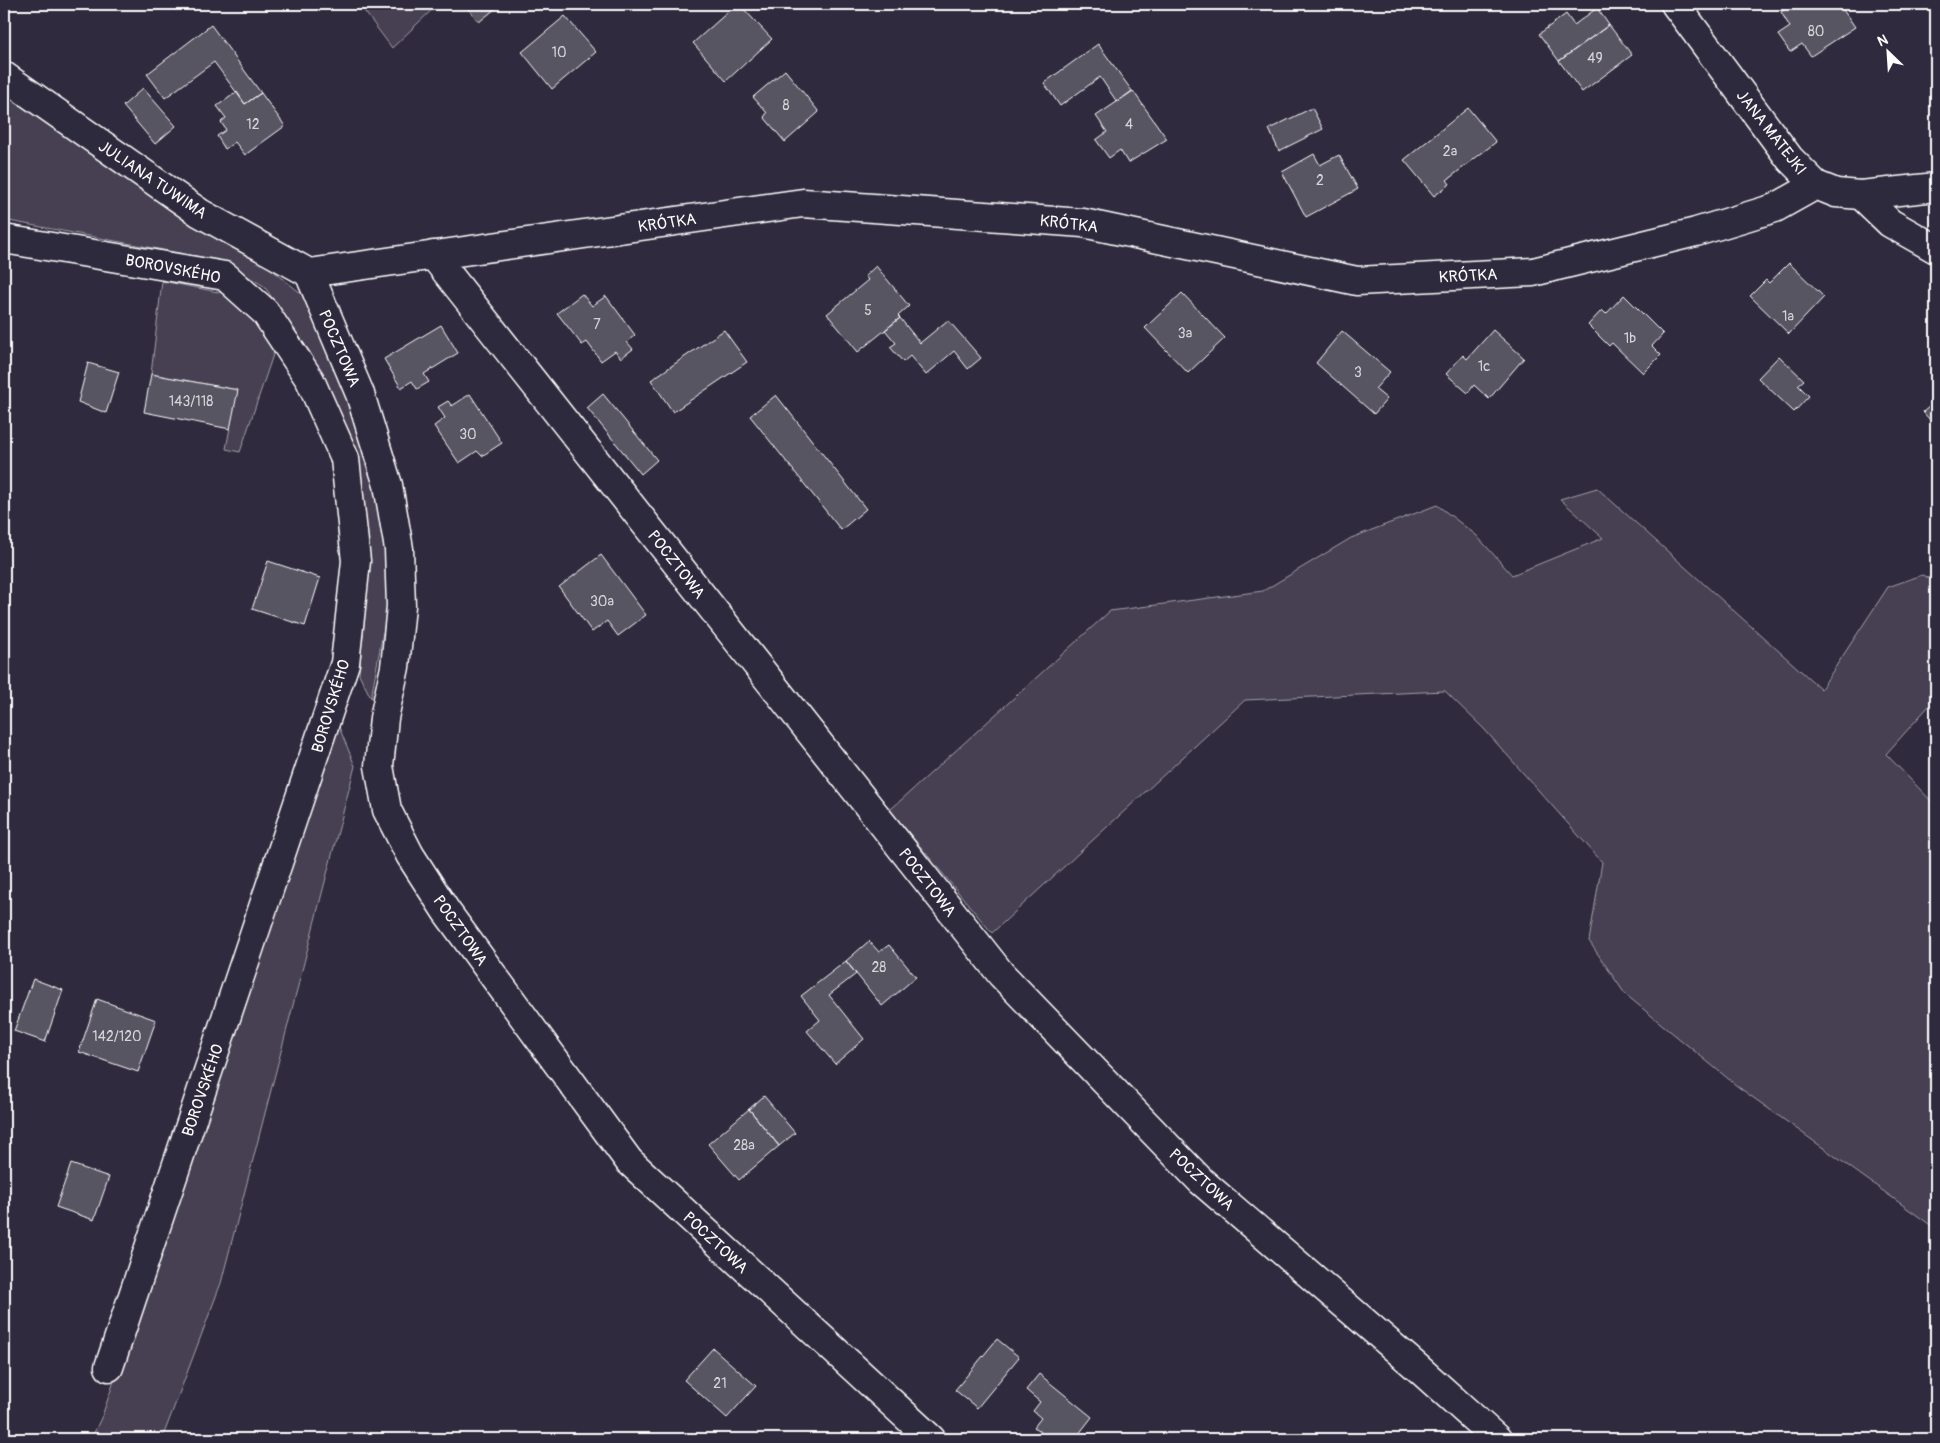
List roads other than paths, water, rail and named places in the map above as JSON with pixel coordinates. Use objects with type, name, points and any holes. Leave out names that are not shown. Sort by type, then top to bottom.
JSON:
[{"type":"street","name":"JANA MATEJKI","points":[[1675,4],[1790,159],[1816,185],[1836,193],[1861,195],[1936,186]]},
{"type":"street","name":"JULIANA TUWIMA","points":[[4,76],[200,213],[309,273]]},
{"type":"street","name":"KRÓTKA","points":[[309,273],[803,203],[1083,222],[1357,281],[1534,272],[1696,232],[1766,211],[1816,185]]},
{"type":"street","points":[[1861,195],[1890,223],[1936,249]]},
{"type":"street","name":"BOROVSKÉHO","points":[[4,239],[225,276],[265,312],[310,380],[345,459],[356,560],[346,664],[109,1366]]},
{"type":"street","name":"POCZTOWA","points":[[433,256],[1001,974],[1201,1181],[1418,1368],[1497,1439]]},
{"type":"street","name":"POCZTOWA","points":[[309,273],[360,394],[388,485],[399,548],[401,606],[395,667],[384,718],[379,766],[387,810],[410,855],[446,911],[629,1161],[931,1439]]}]
